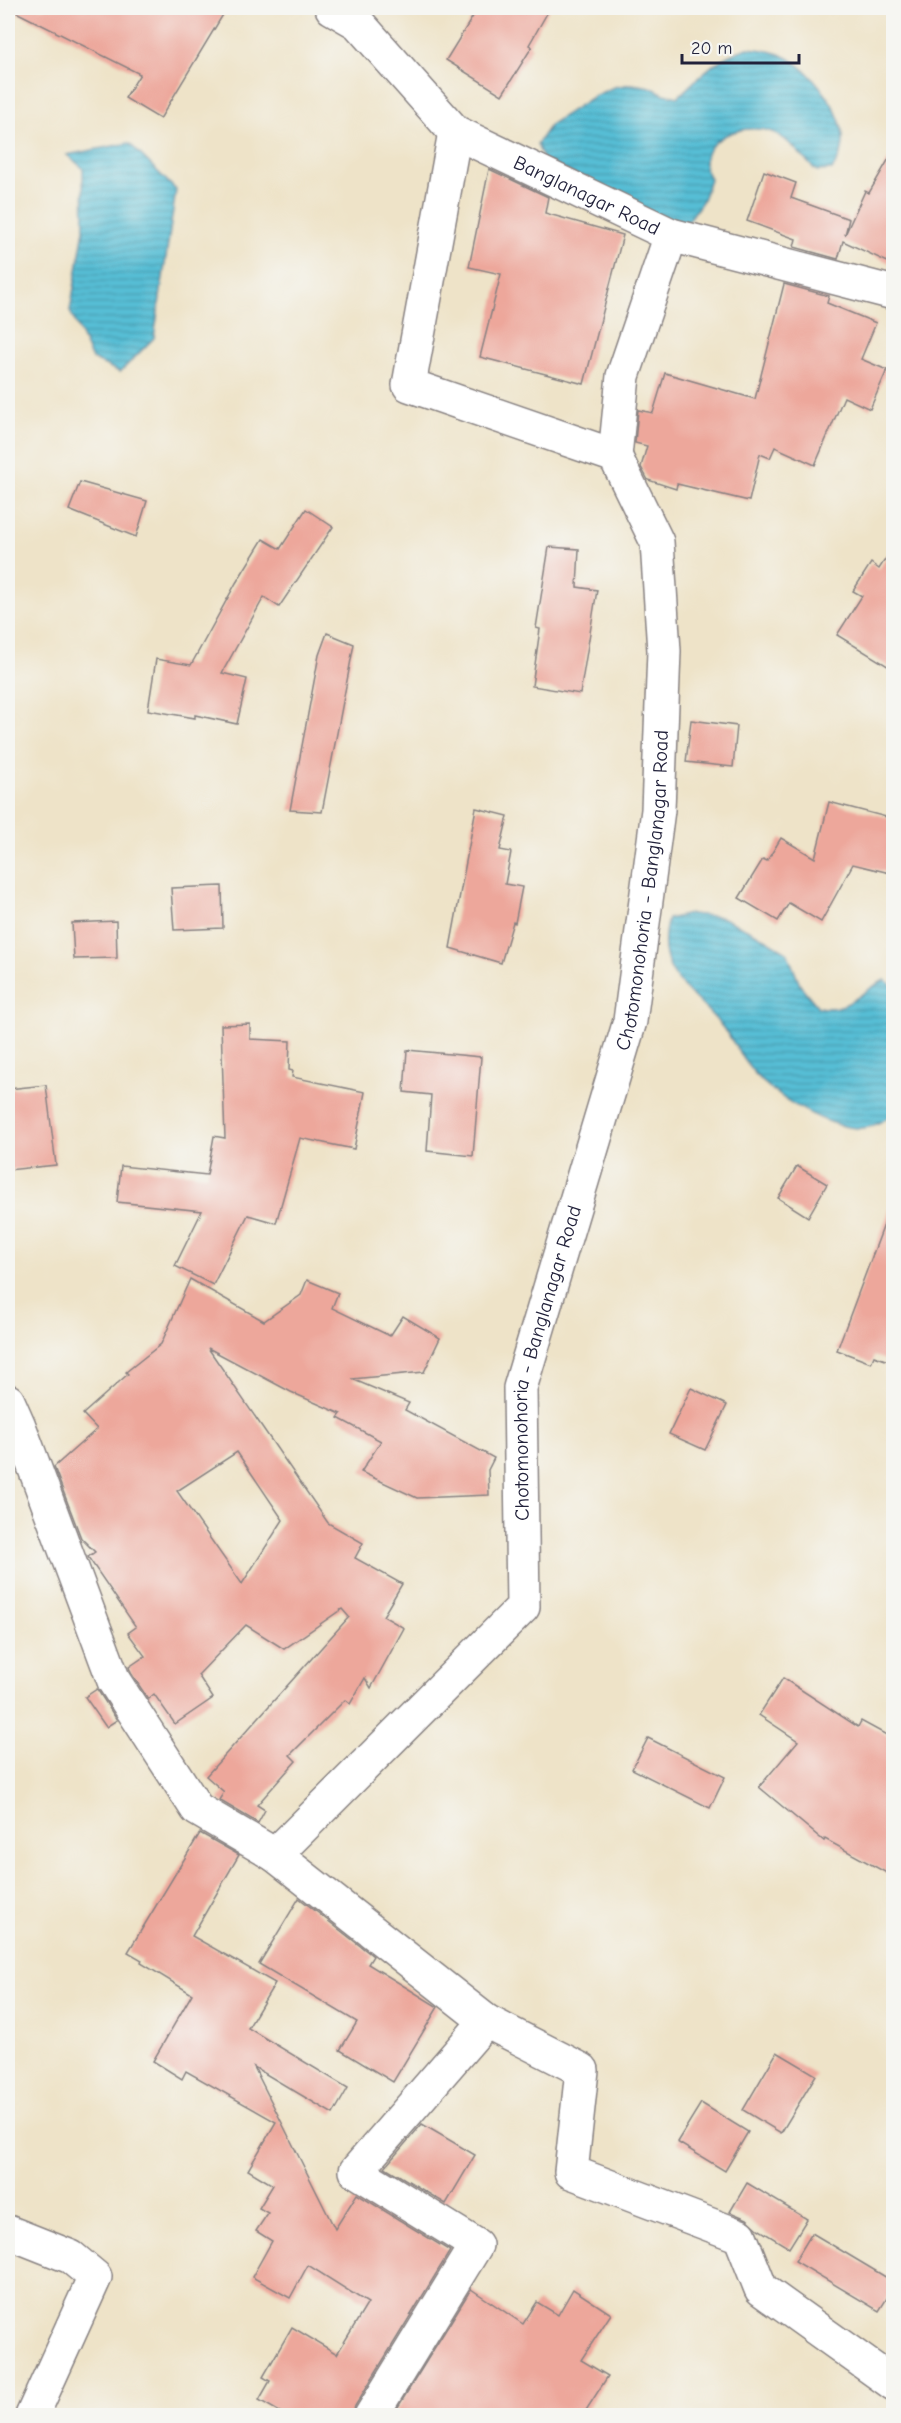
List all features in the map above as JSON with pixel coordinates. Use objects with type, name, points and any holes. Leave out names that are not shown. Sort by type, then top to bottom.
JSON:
[{"type":"street","name":"Banglanagar Road","points":[[332,8],[358,24],[454,132],[671,235],[894,293]]},
{"type":"street","points":[[454,132],[409,385],[615,456],[623,376],[671,235]]},
{"type":"street","name":"Chotomonohoria - Banglanagar Road","points":[[275,1855],[523,1607],[519,1388],[630,1021],[658,810],[664,651],[657,542],[615,456]]},
{"type":"street","points":[[8,1401],[20,1426],[114,1681],[197,1809],[275,1855],[486,2021],[582,2070],[571,2172],[740,2236],[760,2289],[894,2384]]},
{"type":"street","points":[[371,2415],[476,2245],[356,2171],[486,2021]]},
{"type":"street","points":[[8,2232],[71,2257],[95,2277],[32,2415]]},
{"type":"water","points":[[748,48],[774,52],[788,58],[809,74],[828,98],[840,124],[843,137],[841,152],[832,170],[817,171],[790,144],[772,132],[751,129],[729,134],[719,139],[706,156],[705,168],[710,179],[703,200],[683,229],[543,159],[537,144],[551,124],[594,96],[614,87],[632,84],[650,87],[664,94],[678,97],[717,62]]},
{"type":"water","points":[[129,143],[176,190],[154,338],[120,372],[92,359],[70,311],[84,230],[83,168],[67,155]]},
{"type":"water","points":[[690,914],[721,917],[787,952],[800,985],[818,1007],[829,1008],[846,1004],[885,980],[893,986],[893,1120],[889,1117],[869,1127],[842,1126],[812,1114],[783,1098],[756,1075],[724,1029],[679,982],[671,969],[666,955],[665,939],[668,919]]},
{"type":"building","points":[[8,8],[227,8],[160,119],[125,98],[140,74]]},
{"type":"building","points":[[478,8],[550,8],[529,45],[532,47],[502,95],[446,60]]},
{"type":"building","points":[[894,150],[894,265],[843,241],[838,259],[794,247],[796,239],[747,221],[764,171],[796,183],[791,198],[849,219],[845,235],[865,191],[869,193]]},
{"type":"building","points":[[489,169],[548,197],[545,213],[623,235],[584,384],[480,357],[501,274],[469,267]]},
{"type":"building","points":[[784,284],[829,296],[827,303],[876,323],[861,359],[887,370],[870,409],[844,397],[815,465],[775,447],[770,458],[760,454],[749,501],[677,484],[676,489],[648,480],[641,467],[647,446],[635,443],[638,410],[653,413],[665,373],[755,399]]},
{"type":"building","points":[[80,482],[147,501],[136,537],[69,510]]},
{"type":"building","points":[[306,509],[333,527],[279,607],[264,597],[222,673],[247,679],[237,724],[195,715],[195,718],[148,710],[156,659],[191,665],[263,539],[280,549]]},
{"type":"building","points":[[894,546],[894,670],[837,635],[862,596],[853,591],[871,563],[879,569]]},
{"type":"building","points":[[549,547],[579,549],[577,587],[597,590],[580,694],[532,686],[540,629],[536,628]]},
{"type":"building","points":[[327,633],[354,644],[322,812],[290,810],[319,655]]},
{"type":"building","points":[[691,720],[737,726],[733,767],[686,762]]},
{"type":"building","points":[[829,802],[894,819],[894,874],[853,864],[821,922],[789,903],[778,921],[739,898],[763,859],[767,861],[781,838],[815,858]]},
{"type":"building","points":[[476,808],[508,816],[500,850],[511,852],[505,884],[522,887],[515,923],[513,922],[501,963],[450,948]]},
{"type":"building","points":[[222,886],[223,928],[174,930],[171,888]]},
{"type":"building","points":[[116,921],[117,958],[74,959],[72,923]]},
{"type":"building","points":[[250,1024],[250,1039],[290,1041],[289,1070],[293,1071],[292,1077],[365,1092],[354,1149],[300,1138],[276,1223],[248,1215],[213,1285],[175,1266],[202,1211],[117,1202],[121,1166],[207,1175],[214,1136],[225,1138],[221,1025]]},
{"type":"building","points":[[407,1050],[481,1057],[473,1156],[427,1151],[431,1095],[404,1092]]},
{"type":"building","points":[[46,1085],[56,1165],[8,1170],[8,1089]]},
{"type":"building","points":[[797,1166],[827,1184],[808,1217],[778,1198]]},
{"type":"building","points":[[891,1206],[894,1206],[894,1363],[874,1356],[871,1363],[837,1350]]},
{"type":"building","points":[[190,1279],[264,1321],[301,1295],[307,1280],[338,1293],[332,1308],[390,1336],[403,1316],[440,1338],[424,1372],[352,1379],[409,1403],[405,1410],[494,1458],[488,1470],[489,1495],[417,1498],[361,1472],[381,1441],[338,1418],[341,1414],[291,1392],[208,1348],[328,1523],[363,1543],[355,1558],[402,1584],[383,1616],[404,1628],[371,1688],[365,1678],[350,1704],[345,1700],[290,1755],[296,1761],[257,1805],[265,1810],[258,1823],[219,1800],[224,1792],[206,1776],[349,1617],[342,1609],[284,1649],[246,1625],[198,1675],[213,1698],[175,1724],[154,1694],[148,1699],[129,1667],[145,1656],[128,1633],[136,1627],[88,1557],[95,1552],[81,1538],[54,1467],[97,1429],[83,1414],[128,1374],[126,1372],[161,1344]],"holes":[[[237,1452],[283,1520],[242,1584],[177,1491]]]},
{"type":"building","points":[[691,1388],[727,1405],[705,1450],[669,1434]]},
{"type":"building","points":[[783,1678],[858,1727],[861,1721],[894,1739],[894,1877],[825,1839],[824,1841],[759,1787],[798,1741],[759,1715]]},
{"type":"building","points":[[97,1689],[117,1720],[106,1727],[85,1697]]},
{"type":"building","points":[[648,1738],[725,1777],[710,1808],[632,1769]]},
{"type":"building","points":[[200,1833],[239,1855],[192,1936],[275,1983],[248,2028],[348,2088],[333,2114],[254,2067],[335,2229],[357,2194],[450,2251],[355,2406],[352,2415],[285,2415],[259,2400],[270,2381],[263,2377],[292,2327],[337,2354],[368,2303],[308,2265],[290,2298],[252,2277],[272,2241],[256,2231],[268,2213],[259,2208],[273,2185],[248,2170],[276,2122],[186,2071],[182,2079],[153,2061],[192,1994],[141,1963],[142,1960],[128,1952]]},
{"type":"building","points":[[299,1898],[373,1956],[368,1964],[438,2007],[393,2082],[340,2050],[357,2022],[259,1964]]},
{"type":"building","points":[[777,2052],[816,2075],[781,2133],[743,2110]]},
{"type":"building","points":[[701,2103],[748,2132],[725,2171],[677,2142]]},
{"type":"building","points":[[422,2124],[475,2155],[446,2204],[385,2167]]},
{"type":"building","points":[[747,2183],[807,2219],[789,2248],[758,2229],[747,2219],[730,2212]]},
{"type":"building","points":[[812,2233],[894,2282],[894,2287],[879,2311],[795,2261]]},
{"type":"building","points":[[471,2289],[523,2324],[537,2302],[558,2315],[573,2289],[611,2314],[581,2360],[608,2376],[583,2415],[393,2415]]}]
